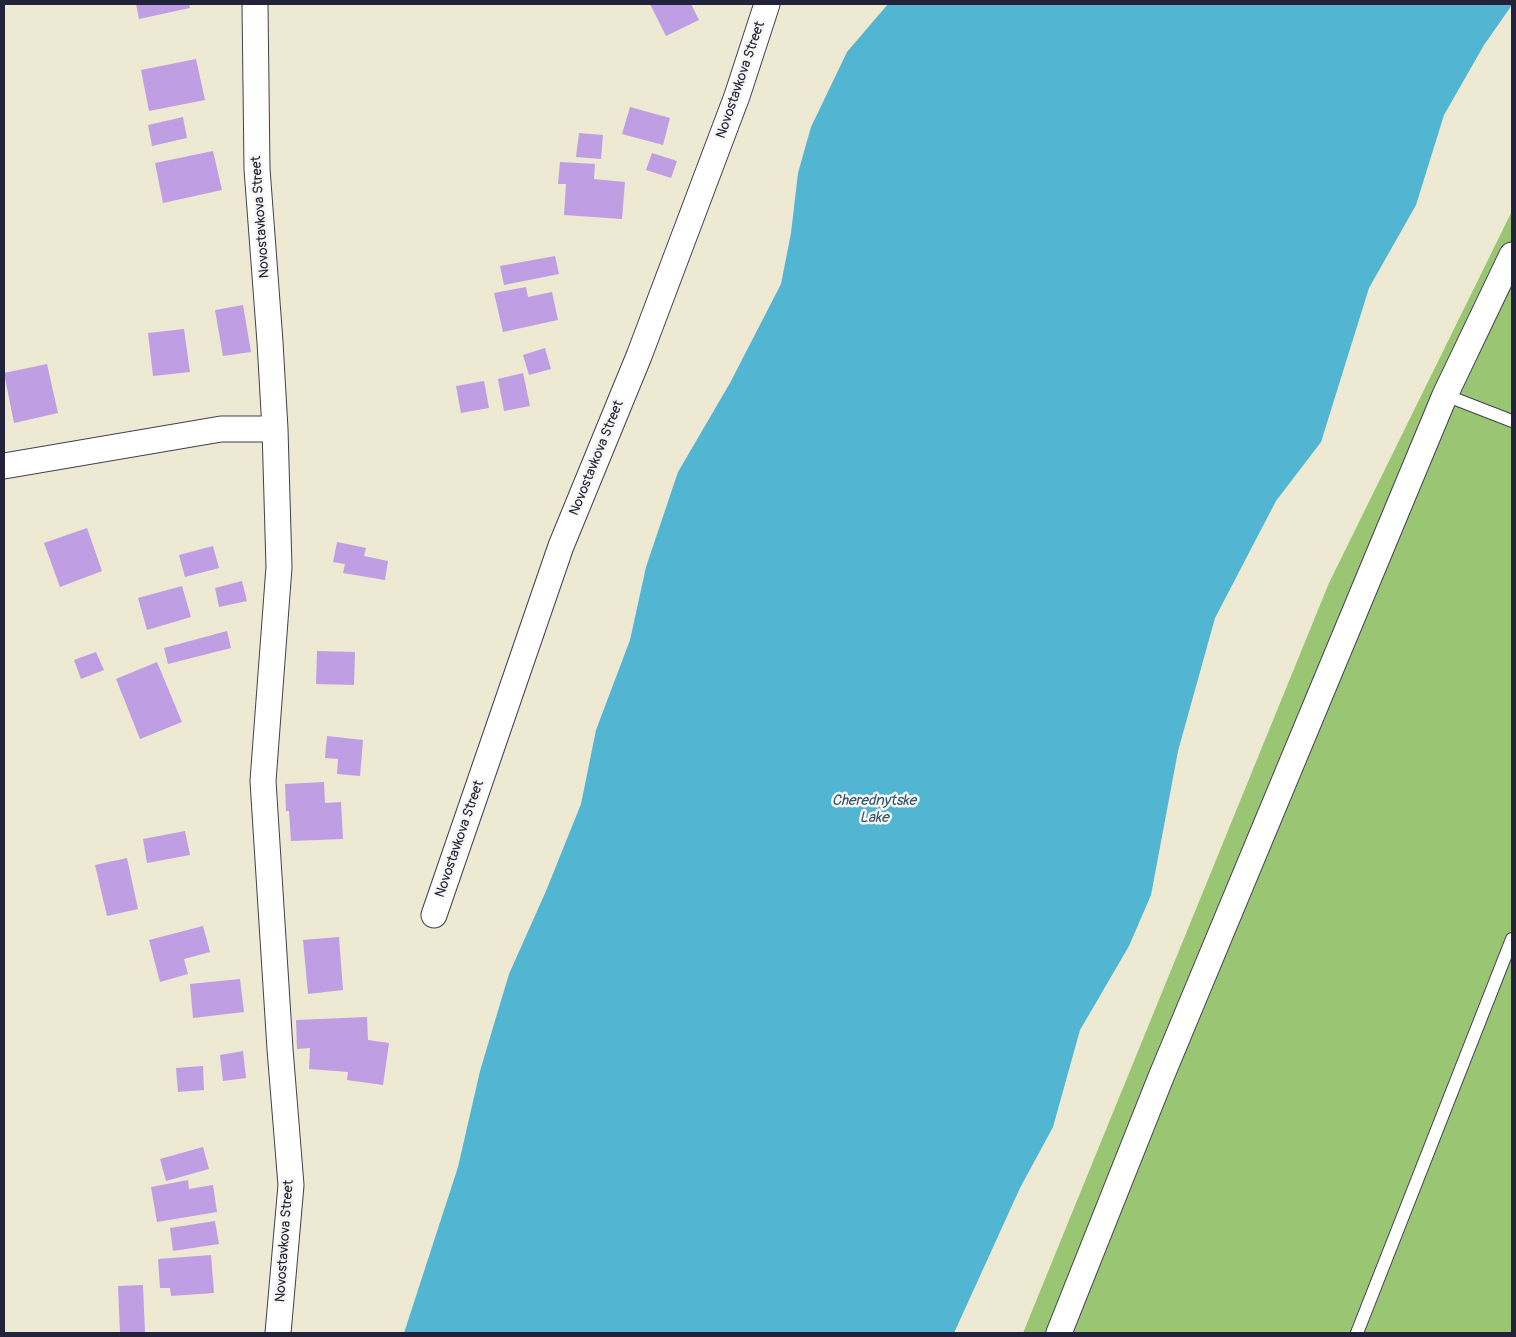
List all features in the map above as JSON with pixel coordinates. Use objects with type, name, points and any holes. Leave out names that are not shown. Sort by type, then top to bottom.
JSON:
[{"type":"street","name":"Novostavkova Street","points":[[255,4],[257,169],[275,430],[278,567],[263,781],[280,1049],[291,1186],[278,1333]]},
{"type":"street","name":"Novostavkova Street","points":[[434,915],[561,546],[640,356],[737,96],[766,4]]},
{"type":"street","points":[[1059,1333],[1161,1077],[1445,395],[1512,255]]},
{"type":"street","points":[[4,466],[221,429],[275,430]]},
{"type":"lane","points":[[1445,395],[1512,421]]},
{"type":"lane","points":[[1357,1333],[1512,939]]},
{"type":"green space","points":[[1512,211],[1512,1333],[1023,1333],[1329,583]]},
{"type":"water","name":"Cherednytske Lake","points":[[888,4],[1512,5],[1484,45],[1444,115],[1416,205],[1369,288],[1321,442],[1276,501],[1215,618],[1178,751],[1151,895],[1129,946],[1080,1030],[1053,1127],[1020,1188],[954,1333],[404,1333],[458,1167],[480,1071],[509,974],[546,891],[581,804],[596,730],[630,640],[646,567],[678,472],[730,383],[781,284],[791,233],[798,173],[811,127],[847,52]]},
{"type":"building","points":[[136,4],[189,4],[190,8],[139,19]]},
{"type":"building","points":[[650,4],[691,4],[699,20],[666,36]]},
{"type":"building","points":[[196,59],[205,100],[149,111],[141,70]]},
{"type":"building","points":[[630,107],[670,118],[663,145],[622,134]]},
{"type":"building","points":[[183,117],[187,138],[152,146],[148,125]]},
{"type":"building","points":[[579,133],[603,135],[601,159],[576,157]]},
{"type":"building","points":[[213,151],[222,190],[163,203],[155,163]]},
{"type":"building","points":[[652,153],[677,161],[671,178],[646,170]]},
{"type":"building","points":[[560,162],[595,164],[594,179],[625,182],[622,219],[564,215],[566,184],[558,184]]},
{"type":"building","points":[[555,256],[559,274],[504,285],[500,266]]},
{"type":"building","points":[[526,287],[528,297],[552,292],[558,320],[503,332],[494,293]]},
{"type":"building","points":[[243,305],[251,352],[223,356],[215,310]]},
{"type":"building","points":[[184,329],[190,372],[153,376],[148,333]]},
{"type":"building","points":[[545,348],[551,369],[529,375],[523,355]]},
{"type":"building","points":[[47,364],[58,413],[14,423],[4,373]]},
{"type":"building","points":[[523,373],[530,406],[504,411],[498,379]]},
{"type":"building","points":[[484,381],[489,408],[461,413],[456,386]]},
{"type":"building","points":[[87,528],[102,571],[60,587],[44,543]]},
{"type":"building","points":[[337,542],[366,548],[364,556],[388,561],[385,580],[343,573],[345,564],[333,562]]},
{"type":"building","points":[[213,546],[219,568],[185,577],[179,555]]},
{"type":"building","points":[[242,581],[247,601],[219,607],[215,588]]},
{"type":"building","points":[[182,586],[191,617],[147,630],[138,598]]},
{"type":"building","points":[[227,631],[231,648],[168,664],[164,648]]},
{"type":"building","points":[[317,651],[355,652],[354,685],[316,684]]},
{"type":"building","points":[[96,652],[104,670],[81,679],[74,660]]},
{"type":"building","points":[[157,662],[182,722],[140,739],[116,679]]},
{"type":"building","points":[[327,736],[363,740],[360,776],[337,774],[338,759],[325,758]]},
{"type":"building","points":[[324,782],[325,803],[341,802],[343,839],[291,841],[289,811],[286,811],[285,784]]},
{"type":"building","points":[[185,831],[190,855],[147,863],[143,839]]},
{"type":"building","points":[[127,858],[138,909],[107,916],[95,865]]},
{"type":"building","points":[[203,926],[210,952],[184,959],[188,974],[160,982],[149,940]]},
{"type":"building","points":[[339,937],[343,990],[308,994],[303,940]]},
{"type":"building","points":[[240,979],[244,1012],[193,1018],[190,984]]},
{"type":"building","points":[[367,1017],[368,1040],[389,1043],[383,1085],[347,1080],[348,1072],[309,1069],[310,1048],[297,1049],[296,1020]]},
{"type":"building","points":[[243,1051],[246,1078],[223,1081],[220,1055]]},
{"type":"building","points":[[203,1066],[204,1090],[178,1092],[176,1068]]},
{"type":"building","points":[[203,1147],[209,1169],[166,1181],[160,1159]]},
{"type":"building","points":[[188,1180],[189,1189],[213,1185],[217,1212],[157,1222],[151,1187]]},
{"type":"building","points":[[215,1221],[219,1244],[173,1251],[170,1228]]},
{"type":"building","points":[[211,1255],[214,1293],[171,1296],[170,1288],[160,1288],[158,1259]]},
{"type":"building","points":[[143,1285],[145,1333],[120,1333],[118,1286]]}]
